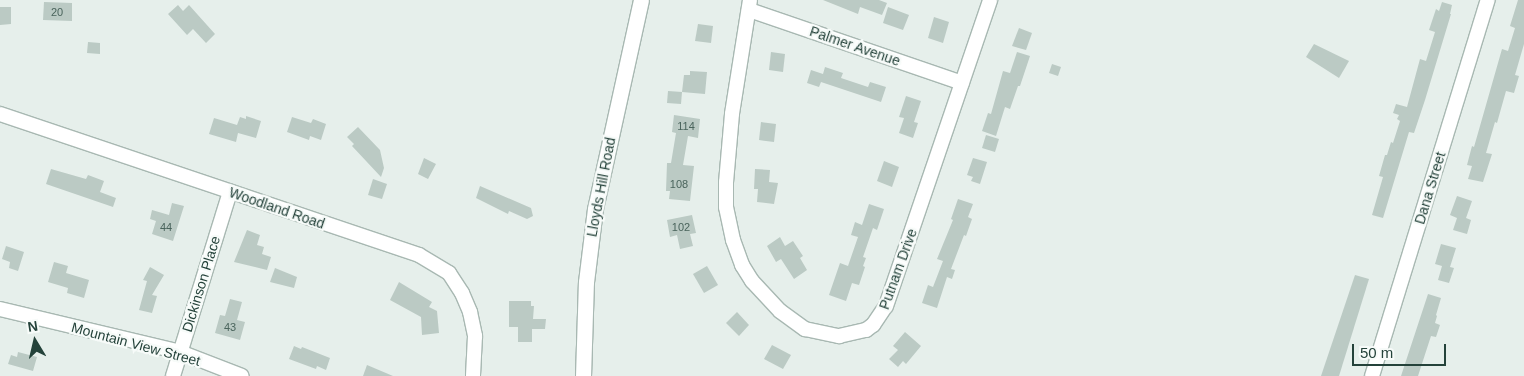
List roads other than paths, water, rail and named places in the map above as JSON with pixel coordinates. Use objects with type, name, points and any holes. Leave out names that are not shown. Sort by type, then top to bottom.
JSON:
[{"type":"main road","name":"Lloyds Hill Road","points":[[583,376],[586,282],[594,209],[640,0]]},
{"type":"street","name":"Putnam Drive","points":[[750,5],[732,114],[725,195],[727,214],[737,252],[752,281],[780,311],[805,329],[829,335],[848,335],[866,330],[878,320],[886,306],[990,0]]},
{"type":"street","name":"Dana Street","points":[[1372,376],[1488,0]]},
{"type":"street","name":"Palmer Avenue","points":[[750,5],[962,83]]},
{"type":"street","name":"Woodland Road","points":[[0,114],[419,255],[449,273],[470,312],[475,336],[473,376]]},
{"type":"street","name":"Dickinson Place","points":[[173,376],[230,192]]},
{"type":"street","name":"Mountain View Street","points":[[0,309],[180,352],[242,376]]}]
